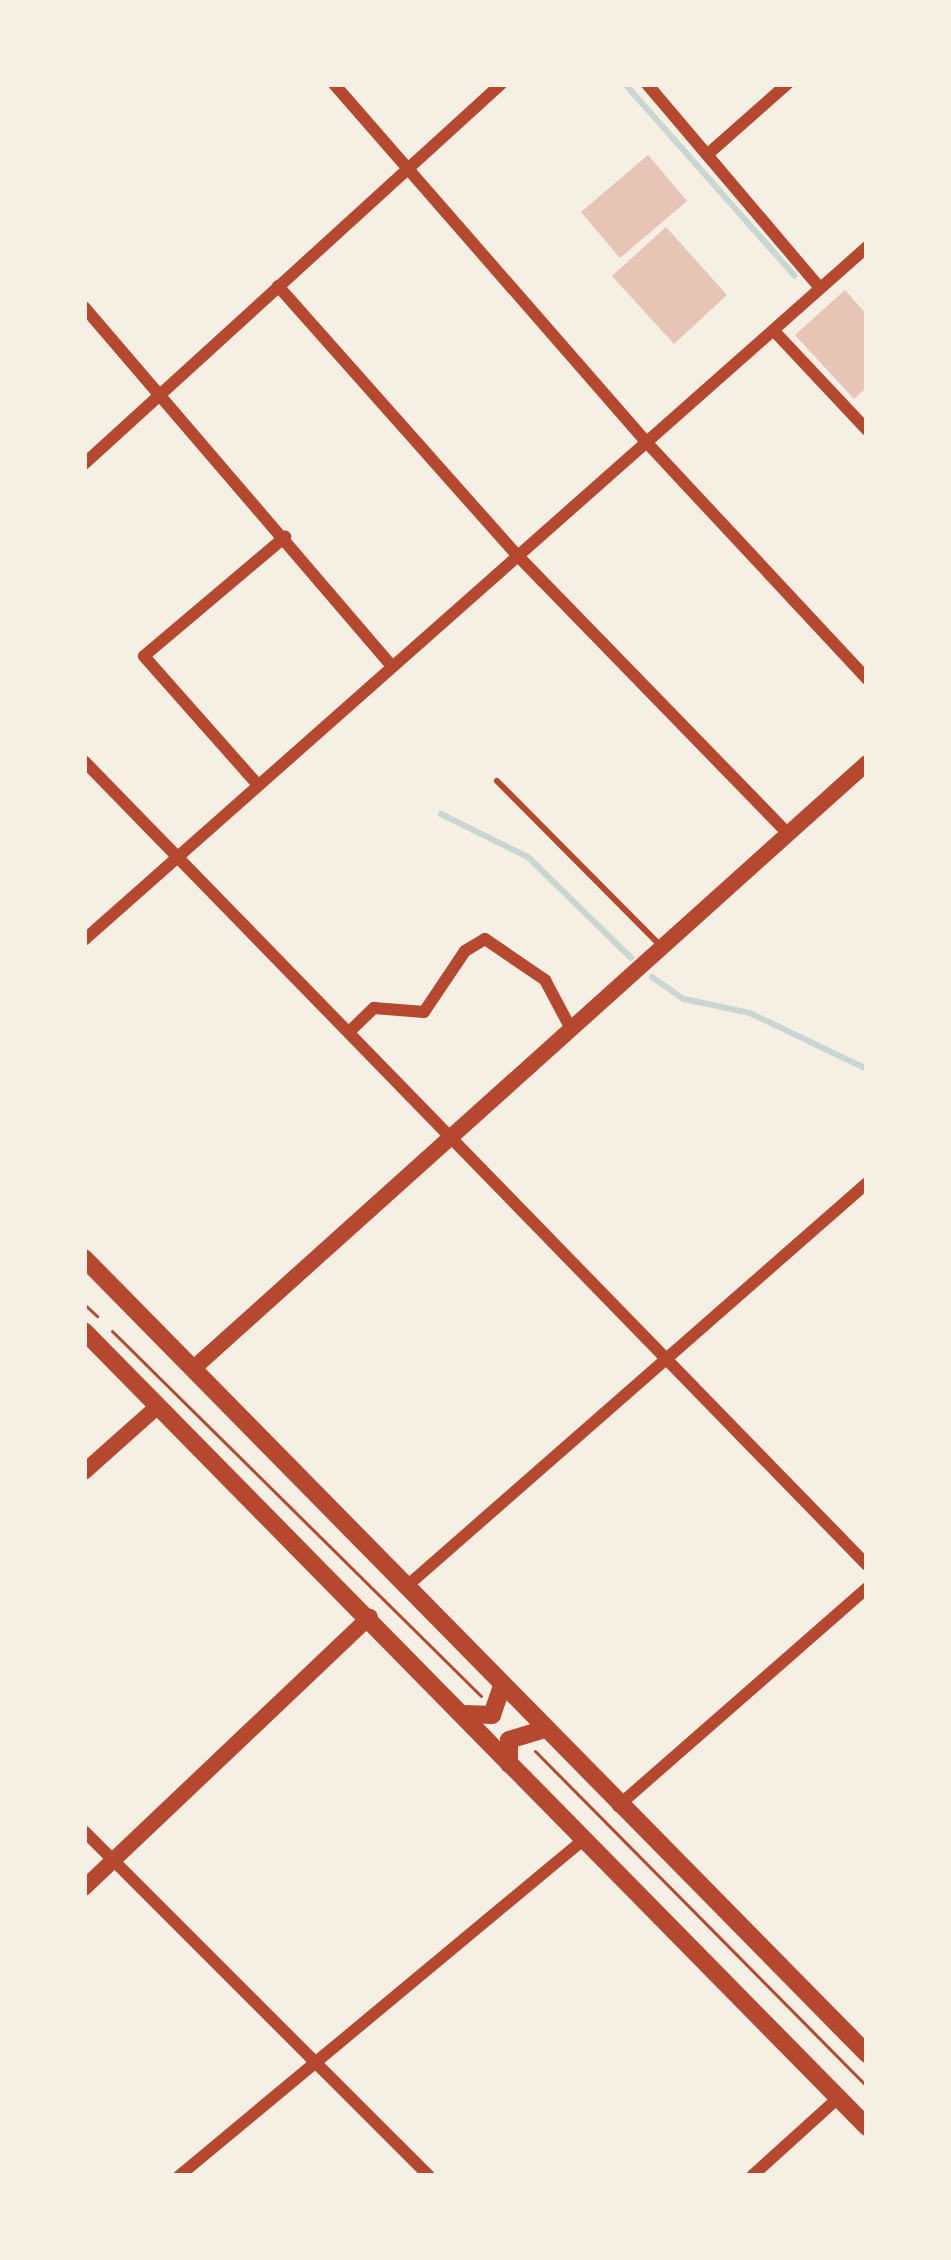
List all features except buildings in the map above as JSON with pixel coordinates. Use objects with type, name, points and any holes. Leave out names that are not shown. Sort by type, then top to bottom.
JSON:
[{"type":"main road","points":[[195,1367],[784,831],[867,763]]},
{"type":"main road","points":[[84,1258],[93,1274],[195,1367],[618,1806],[867,2054]]},
{"type":"main road","points":[[84,1331],[867,2127]]},
{"type":"main road","points":[[84,1472],[158,1406]]},
{"type":"main road","points":[[84,1888],[370,1617]]},
{"type":"main road","points":[[460,1712],[477,1719],[495,1710],[502,1686]]},
{"type":"main road","points":[[509,1764],[517,1733],[544,1729]]},
{"type":"street","points":[[334,84],[649,445],[867,679]]},
{"type":"street","points":[[84,464],[501,84]]},
{"type":"street","points":[[647,84],[820,288]]},
{"type":"street","points":[[708,154],[788,84]]},
{"type":"street","points":[[84,940],[649,445],[867,247]]},
{"type":"street","points":[[278,286],[518,556],[784,831]]},
{"type":"street","points":[[84,307],[392,666]]},
{"type":"street","points":[[775,332],[867,430]]},
{"type":"street","points":[[258,785],[145,656],[285,537]]},
{"type":"street","points":[[84,761],[867,1565]]},
{"type":"street","points":[[349,1032],[374,1008],[424,1012],[466,951],[485,939],[544,980],[569,1027]]},
{"type":"street","points":[[407,1586],[867,1183]]},
{"type":"street","points":[[618,1806],[867,1588]]},
{"type":"street","points":[[84,1831],[311,2065],[429,2176]]},
{"type":"street","points":[[179,2176],[582,1841]]},
{"type":"street","points":[[752,2176],[838,2098]]},
{"type":"lane","points":[[497,781],[660,945]]},
{"type":"path","points":[[84,1304],[495,1710]]},
{"type":"path","points":[[517,1733],[867,2087]]},
{"type":"waterway","points":[[625,84],[795,276]]},
{"type":"waterway","points":[[441,814],[528,857],[631,958]]},
{"type":"waterway","points":[[652,977],[684,999],[750,1013],[867,1069]]}]
